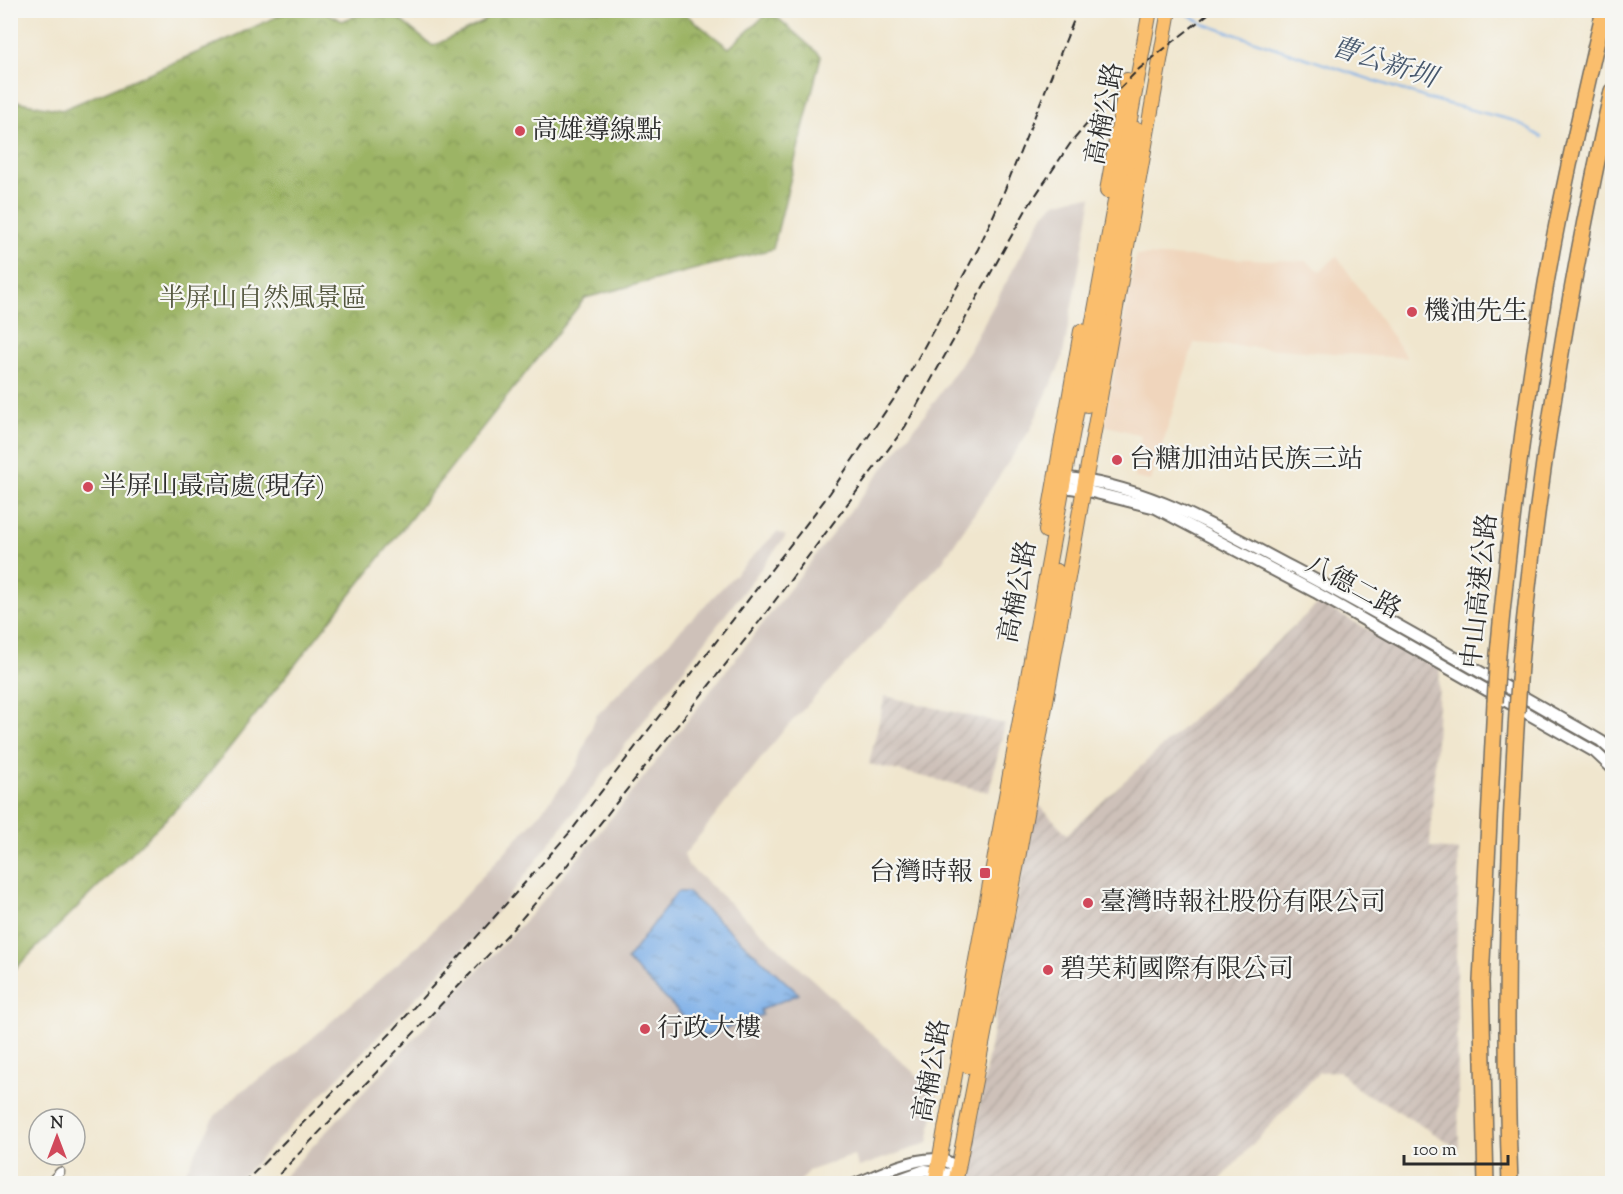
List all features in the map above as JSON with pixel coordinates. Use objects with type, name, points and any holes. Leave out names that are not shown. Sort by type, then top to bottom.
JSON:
[{"type":"highway","name":"中山高速公路","points":[[1486,1184],[1481,981],[1498,654],[1510,531],[1543,302],[1562,196],[1602,16]]},
{"type":"highway","name":"中山高速公路","points":[[1510,1184],[1505,991],[1511,807],[1520,664],[1533,531],[1550,413],[1588,197],[1612,91]]},
{"type":"main road","name":"高楠公路","points":[[1069,483],[1140,10]]},
{"type":"main road","name":"高楠公路","points":[[1069,483],[1150,10]]},
{"type":"main road","name":"高楠公路","points":[[942,1173],[1159,10]]},
{"type":"main road","name":"高楠公路","points":[[1069,483],[1169,10]]},
{"type":"street","name":"八德二路","points":[[1069,483],[1145,495],[1186,512],[1329,586],[1601,741],[1612,751]]},
{"type":"street","name":"八德二路","points":[[1069,483],[1150,506],[1255,559],[1596,752],[1612,768]]},
{"type":"street","points":[[855,1184],[927,1158],[942,1173]]},
{"type":"street","points":[[886,1184],[925,1170],[942,1173]]},
{"type":"street","points":[[49,1184],[60,1172]]},
{"type":"shaded area","points":[[1077,197],[1092,197],[1062,360],[1030,430],[942,562],[783,731],[684,855],[688,865],[937,1094],[928,1143],[859,1167],[854,1155],[808,1171],[799,1183],[277,1184],[535,910],[626,800],[926,413],[965,358],[1044,213],[1056,203]]},
{"type":"shaded area","points":[[1136,255],[1306,261],[1320,271],[1337,256],[1407,358],[1194,343],[1151,481],[1135,478],[1141,435],[1104,425]]},
{"type":"shaded area","points":[[777,532],[786,536],[489,922],[236,1183],[179,1183],[215,1116],[240,1092],[285,1062],[421,943],[539,815],[577,766],[596,716]]},
{"type":"shaded area","points":[[1319,603],[1440,668],[1430,847],[1459,851],[1456,961],[1459,1149],[1385,1103],[1361,1092],[1339,1071],[1319,1072],[1217,1183],[965,1184],[1035,801],[1067,834]]},
{"type":"shaded area","points":[[885,696],[1005,724],[989,792],[869,764]]},
{"type":"green space","name":"半屏山自然風景區","points":[[291,10],[323,11],[342,21],[371,12],[382,12],[400,20],[433,46],[483,22],[490,11],[681,11],[729,48],[770,11],[821,56],[773,249],[585,298],[200,785],[11,973],[11,98],[15,101],[62,110]]},
{"type":"water","points":[[677,892],[687,892],[799,994],[760,1010],[762,1015],[704,1037],[627,960]]},
{"type":"waterway","name":"曹公新圳","points":[[1180,10],[1204,24],[1429,99],[1515,121],[1542,137]]},
{"type":"railway","points":[[243,1184],[391,1033],[571,831],[830,493],[902,387],[978,249],[1001,199],[1078,10]]},
{"type":"railway","points":[[270,1184],[511,931],[561,873],[759,622],[905,427],[1027,208],[1070,144],[1103,105],[1139,69],[1213,10]]},
{"type":"place","name":"高雄導線點","points":[[520,131]]},
{"type":"place","name":"機油先生","points":[[1412,312]]},
{"type":"place","name":"台糖加油站民族三站","points":[[1117,460]]},
{"type":"place","name":"半屏山最高處(現存)","points":[[88,487]]},
{"type":"place","name":"台灣時報","points":[[985,873]]},
{"type":"place","name":"臺灣時報社股份有限公司","points":[[1088,903]]},
{"type":"place","name":"碧芙莉國際有限公司","points":[[1048,970]]},
{"type":"place","name":"行政大樓","points":[[645,1029]]}]
